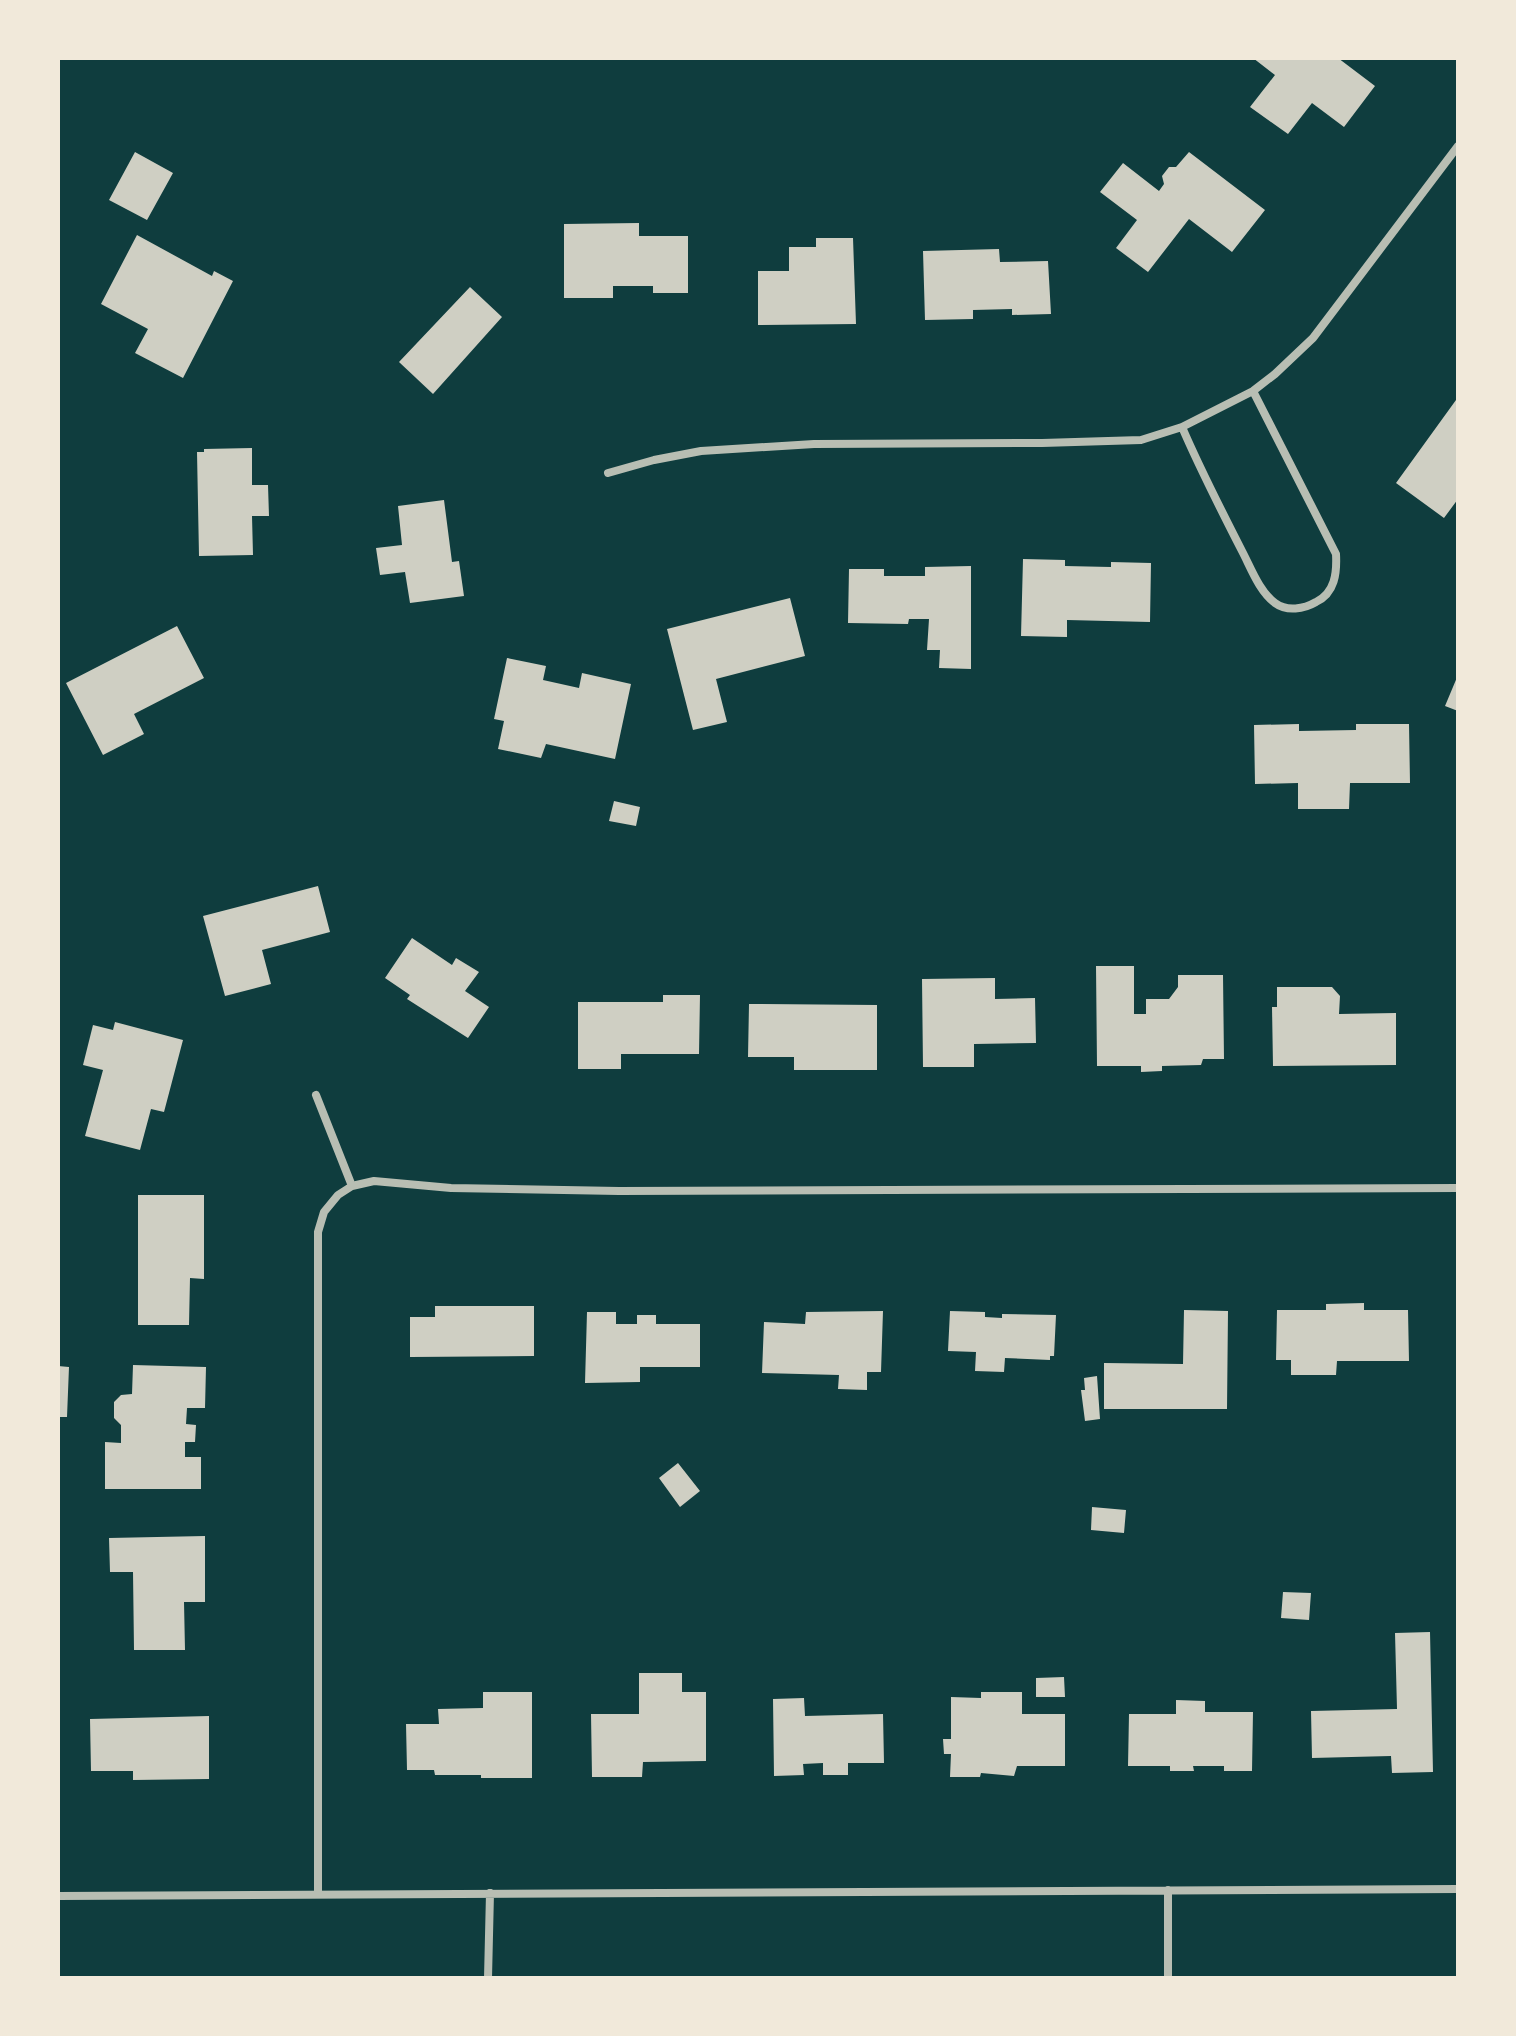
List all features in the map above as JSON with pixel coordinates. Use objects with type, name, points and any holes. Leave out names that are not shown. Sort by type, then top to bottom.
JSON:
[{"type":"street","points":[[608,473],[701,451],[814,444],[1141,440],[1182,427],[1253,391],[1313,338],[1458,146]]},
{"type":"street","points":[[1182,427],[1200,469],[1264,592],[1284,608],[1303,608],[1320,600],[1330,590],[1337,573],[1336,554],[1253,391]]},
{"type":"street","points":[[316,1095],[352,1186]]},
{"type":"street","points":[[318,1893],[318,1232],[324,1212],[338,1195],[352,1186],[374,1181],[451,1188],[619,1191],[1458,1188]]},
{"type":"street","points":[[58,1896],[1458,1889]]},
{"type":"street","points":[[1168,1890],[1168,1978]]},
{"type":"street","points":[[488,1978],[490,1893]]},
{"type":"building","points":[[1253,58],[1338,58],[1375,86],[1344,127],[1312,103],[1288,134],[1250,107],[1275,75]]},
{"type":"building","points":[[135,152],[173,173],[147,220],[109,200]]},
{"type":"building","points":[[1189,152],[1265,210],[1232,252],[1189,219],[1148,272],[1116,248],[1137,220],[1100,192],[1123,163],[1159,191],[1164,184],[1162,176],[1169,167],[1176,167]]},
{"type":"building","points":[[639,223],[639,236],[688,236],[688,293],[653,293],[653,286],[613,286],[613,298],[564,298],[564,224]]},
{"type":"building","points":[[137,235],[212,276],[214,271],[233,281],[183,378],[135,353],[148,329],[101,304]]},
{"type":"building","points":[[816,238],[853,238],[856,324],[758,325],[758,271],[789,271],[789,247],[816,247]]},
{"type":"building","points":[[999,249],[1000,262],[1048,261],[1051,314],[1012,315],[1012,309],[973,310],[973,319],[925,320],[923,251]]},
{"type":"building","points":[[470,287],[502,317],[433,394],[399,362]]},
{"type":"building","points":[[1456,400],[1458,499],[1444,518],[1396,483]]},
{"type":"building","points":[[252,448],[252,485],[268,485],[269,516],[252,516],[253,555],[199,556],[197,452],[204,452],[204,449]]},
{"type":"building","points":[[444,500],[452,562],[459,561],[464,596],[410,603],[405,572],[380,575],[376,548],[402,545],[398,506]]},
{"type":"building","points":[[1023,559],[1065,560],[1065,566],[1111,567],[1111,562],[1151,563],[1150,622],[1067,620],[1067,637],[1021,636]]},
{"type":"building","points":[[971,566],[971,669],[939,668],[940,650],[927,650],[929,619],[909,619],[908,624],[848,623],[849,569],[884,569],[884,576],[925,576],[925,567]]},
{"type":"building","points":[[790,598],[805,656],[716,679],[727,722],[693,730],[667,629]]},
{"type":"building","points":[[177,626],[204,678],[134,714],[144,734],[103,755],[66,683]]},
{"type":"building","points":[[507,658],[546,666],[543,680],[579,688],[582,673],[631,684],[615,759],[546,744],[541,758],[498,749],[504,721],[494,719]]},
{"type":"building","points":[[1458,675],[1458,711],[1445,706]]},
{"type":"building","points":[[1299,724],[1299,731],[1356,730],[1356,724],[1409,724],[1410,783],[1350,783],[1349,809],[1298,809],[1298,783],[1255,784],[1254,725]]},
{"type":"building","points":[[614,801],[640,807],[636,826],[609,821]]},
{"type":"building","points":[[318,886],[330,932],[262,950],[271,984],[225,996],[203,916]]},
{"type":"building","points":[[412,938],[452,965],[456,958],[479,972],[465,991],[489,1007],[468,1038],[407,999],[410,995],[385,978]]},
{"type":"building","points":[[1096,966],[1134,966],[1134,1014],[1146,1014],[1146,999],[1169,999],[1178,987],[1178,975],[1223,975],[1224,1059],[1203,1059],[1201,1065],[1162,1066],[1162,1071],[1141,1072],[1141,1066],[1097,1066]]},
{"type":"building","points":[[995,978],[995,999],[1035,998],[1036,1043],[974,1044],[974,1067],[923,1067],[922,979]]},
{"type":"building","points":[[1277,987],[1332,987],[1340,996],[1339,1014],[1396,1013],[1396,1065],[1273,1066],[1272,1007],[1277,1007]]},
{"type":"building","points":[[663,995],[700,995],[699,1054],[621,1054],[621,1069],[578,1069],[578,1002],[663,1002]]},
{"type":"building","points":[[749,1004],[877,1005],[877,1070],[794,1070],[794,1057],[748,1057]]},
{"type":"building","points":[[115,1022],[183,1040],[164,1112],[151,1109],[140,1150],[85,1136],[103,1070],[83,1065],[93,1025],[113,1030]]},
{"type":"building","points":[[138,1195],[204,1195],[204,1279],[190,1278],[189,1325],[138,1325]]},
{"type":"building","points":[[1364,1303],[1364,1310],[1408,1310],[1409,1361],[1337,1361],[1336,1375],[1291,1375],[1291,1360],[1276,1360],[1277,1310],[1326,1310],[1326,1304]]},
{"type":"building","points":[[435,1306],[534,1306],[534,1356],[410,1357],[410,1317],[435,1317]]},
{"type":"building","points":[[1184,1310],[1228,1311],[1227,1409],[1104,1409],[1104,1363],[1183,1364]]},
{"type":"building","points":[[883,1311],[881,1372],[867,1372],[867,1390],[838,1389],[839,1375],[762,1373],[764,1322],[805,1324],[806,1312]]},
{"type":"building","points":[[950,1311],[985,1312],[985,1317],[1002,1318],[1002,1314],[1056,1315],[1054,1356],[1050,1356],[1050,1360],[1005,1358],[1004,1372],[975,1371],[976,1352],[948,1351]]},
{"type":"building","points":[[587,1312],[616,1312],[616,1324],[637,1324],[637,1315],[656,1315],[656,1324],[700,1324],[700,1367],[640,1367],[640,1382],[585,1383]]},
{"type":"building","points":[[133,1365],[206,1367],[205,1408],[187,1408],[186,1424],[196,1425],[195,1442],[185,1442],[185,1457],[201,1457],[201,1489],[105,1489],[105,1442],[121,1443],[121,1425],[114,1418],[114,1402],[121,1395],[132,1394]]},
{"type":"building","points":[[58,1366],[69,1367],[67,1417],[58,1417]]},
{"type":"building","points":[[1097,1376],[1100,1419],[1085,1421],[1081,1390],[1085,1390],[1084,1378]]},
{"type":"building","points":[[678,1463],[700,1491],[680,1507],[659,1478]]},
{"type":"building","points":[[1092,1507],[1126,1510],[1124,1533],[1091,1530]]},
{"type":"building","points":[[205,1536],[205,1602],[184,1602],[185,1650],[134,1650],[133,1572],[110,1572],[109,1538]]},
{"type":"building","points":[[1283,1592],[1311,1593],[1309,1620],[1281,1618]]},
{"type":"building","points":[[1430,1632],[1433,1772],[1392,1773],[1391,1756],[1312,1758],[1311,1711],[1397,1709],[1395,1633]]},
{"type":"building","points":[[639,1673],[682,1673],[682,1692],[706,1692],[706,1761],[643,1762],[642,1777],[592,1777],[591,1714],[639,1714]]},
{"type":"building","points":[[1064,1677],[1065,1697],[1036,1697],[1036,1678]]},
{"type":"building","points":[[483,1692],[532,1692],[532,1778],[481,1778],[481,1775],[435,1775],[434,1770],[407,1770],[406,1724],[439,1724],[438,1709],[483,1708]]},
{"type":"building","points":[[981,1692],[1022,1692],[1022,1714],[1065,1714],[1065,1766],[1017,1766],[1014,1776],[981,1773],[980,1777],[950,1777],[951,1754],[944,1754],[943,1739],[951,1739],[951,1697],[981,1698]]},
{"type":"building","points":[[804,1698],[805,1716],[883,1714],[884,1763],[848,1763],[848,1775],[823,1775],[823,1763],[803,1764],[804,1775],[774,1776],[773,1699]]},
{"type":"building","points":[[1176,1700],[1205,1701],[1205,1712],[1253,1712],[1252,1771],[1224,1771],[1224,1766],[1193,1766],[1194,1771],[1170,1771],[1170,1766],[1128,1766],[1129,1714],[1176,1714]]},
{"type":"building","points":[[209,1716],[209,1779],[133,1780],[133,1771],[91,1771],[90,1719]]}]
